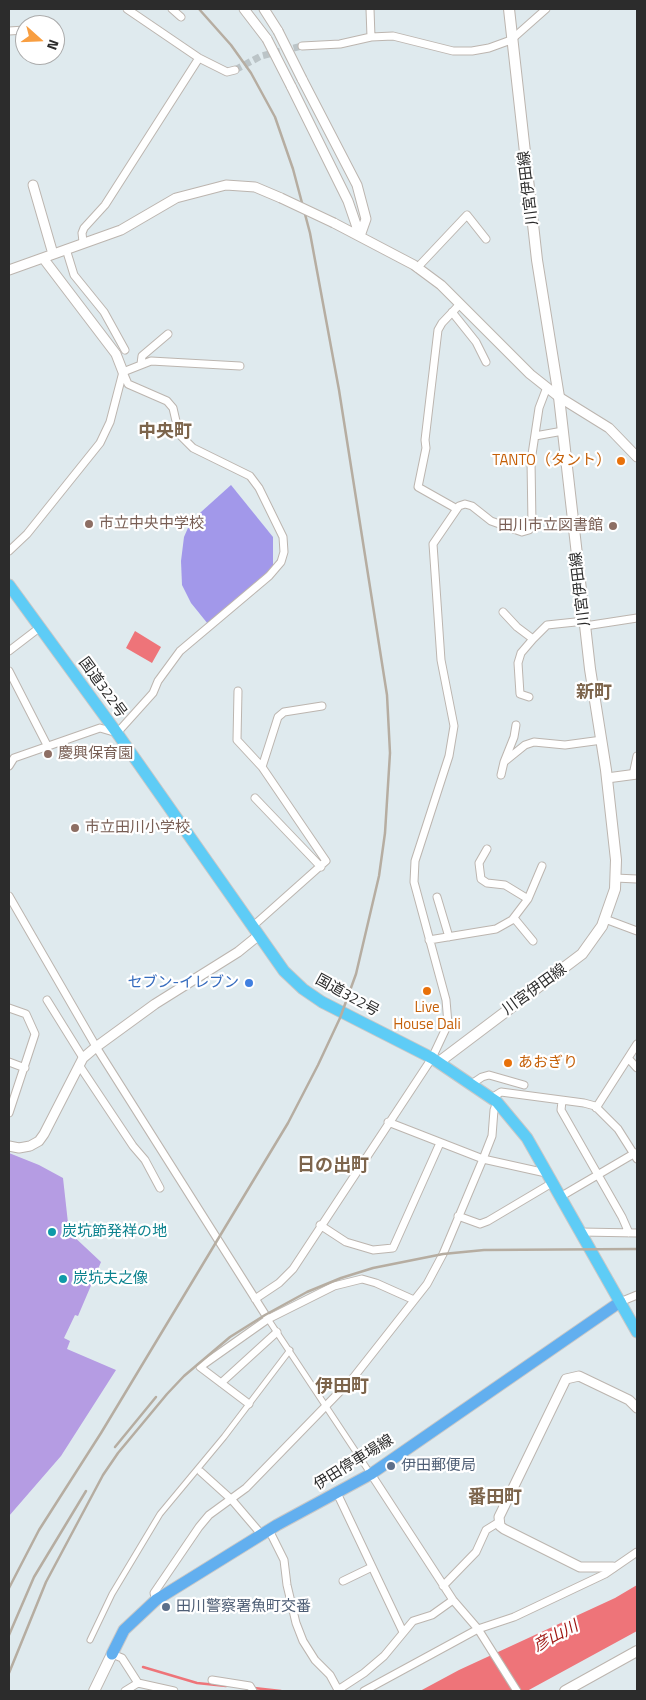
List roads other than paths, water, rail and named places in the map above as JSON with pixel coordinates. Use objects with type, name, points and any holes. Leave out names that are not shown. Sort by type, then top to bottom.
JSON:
[{"type":"highway","name":"国道322号","points":[[9,585],[117,733],[284,971],[303,989],[322,1002],[436,1060],[495,1099],[527,1138],[637,1332]]},
{"type":"main road","name":"川宮伊田線","points":[[436,1060],[567,968],[582,954],[605,919],[615,889],[615,853],[607,778],[585,623],[559,397],[537,260],[509,9]]},
{"type":"main road","name":"伊田停車場線","points":[[112,1654],[124,1630],[156,1600],[265,1532],[371,1474],[620,1302]]},
{"type":"main road","points":[[569,1690],[637,1651]]},
{"type":"main road","points":[[94,1691],[112,1654]]},
{"type":"street","points":[[127,9],[199,58],[226,72],[235,70]]},
{"type":"street","points":[[172,9],[181,17]]},
{"type":"street","points":[[244,9],[267,39],[348,201],[360,236]]},
{"type":"street","points":[[264,9],[278,31],[357,185],[363,201],[366,219],[360,236]]},
{"type":"street","points":[[370,9],[371,37]]},
{"type":"street","points":[[302,46],[340,44],[371,37],[405,37],[453,51],[489,48],[511,40],[546,9]]},
{"type":"street","points":[[83,242],[82,233],[84,228],[104,205],[199,58]]},
{"type":"street","points":[[299,102],[311,96]]},
{"type":"street","points":[[33,185],[53,254]]},
{"type":"street","points":[[9,270],[121,230],[176,198],[226,185],[255,187],[360,236],[417,268],[441,285],[547,387],[559,397],[609,428],[637,457]]},
{"type":"street","points":[[417,268],[467,215],[486,240]]},
{"type":"street","points":[[66,249],[74,275],[104,312],[125,350]]},
{"type":"street","points":[[9,766],[14,758],[100,728],[117,733],[153,693],[158,680],[180,651],[269,576],[281,562],[284,552],[283,537],[260,488],[250,476],[193,448],[179,434],[173,408],[166,401],[128,384],[116,354],[43,258]]},
{"type":"street","points":[[457,509],[418,487],[426,448],[424,440],[438,330],[460,304]]},
{"type":"street","points":[[452,312],[476,342],[486,362]]},
{"type":"street","points":[[142,364],[142,356],[168,334]]},
{"type":"street","points":[[123,372],[150,361],[240,366]]},
{"type":"street","points":[[9,551],[27,534],[100,443],[110,422],[123,372]]},
{"type":"street","points":[[255,1298],[278,1283],[293,1268],[388,1122],[436,1060],[448,1024],[446,1000],[414,882],[415,861],[449,756],[454,726],[441,660],[433,544],[457,509],[465,504],[472,506],[491,521],[522,532],[529,530],[532,524],[530,477],[535,436],[539,408],[547,387]]},
{"type":"street","points":[[535,436],[563,431]]},
{"type":"street","points":[[503,612],[517,627],[533,639]]},
{"type":"street","points":[[529,697],[520,694],[518,663],[521,653],[547,625],[637,618]]},
{"type":"street","points":[[9,650],[39,628]]},
{"type":"street","points":[[9,671],[48,747]]},
{"type":"street","points":[[9,1146],[20,1148],[30,1146],[38,1141],[44,1134],[81,1062],[96,1047],[155,1004],[238,952],[256,930],[326,861],[262,767],[237,740],[238,691]]},
{"type":"street","points":[[262,767],[278,717],[284,712],[322,706]]},
{"type":"street","points":[[500,775],[514,737],[516,724]]},
{"type":"street","points":[[504,762],[525,745],[534,742],[565,745],[602,740]]},
{"type":"street","points":[[607,778],[635,774],[637,756]]},
{"type":"street","points":[[255,798],[321,867]]},
{"type":"street","points":[[487,849],[479,863],[481,879],[487,883],[505,885],[528,899]]},
{"type":"street","points":[[429,940],[496,929],[514,918],[528,899],[542,866]]},
{"type":"street","points":[[615,878],[637,879]]},
{"type":"street","points":[[9,896],[96,1047],[268,1319],[327,1406],[443,1586],[479,1631],[517,1691]]},
{"type":"street","points":[[437,897],[449,938]]},
{"type":"street","points":[[514,918],[533,941]]},
{"type":"street","points":[[605,919],[637,932]]},
{"type":"street","points":[[47,1000],[81,1062],[133,1146],[145,1160],[160,1188]]},
{"type":"street","points":[[9,1008],[26,1014],[35,1034],[9,1113]]},
{"type":"street","points":[[596,1108],[637,1044]]},
{"type":"street","points":[[628,1058],[637,1068]]},
{"type":"street","points":[[9,1062],[25,1068]]},
{"type":"street","points":[[473,1083],[489,1075],[524,1085]]},
{"type":"street","points":[[156,1600],[154,1593],[209,1515],[246,1488],[327,1406],[353,1378],[414,1300],[443,1254],[484,1160],[492,1136],[495,1099],[501,1092],[584,1103],[596,1108],[618,1130],[636,1156],[599,1174],[560,1197]]},
{"type":"street","points":[[562,1100],[562,1110],[599,1174],[629,1233]]},
{"type":"street","points":[[388,1122],[484,1160],[549,1178]]},
{"type":"street","points":[[320,1225],[346,1242],[372,1250],[393,1248],[440,1142]]},
{"type":"street","points":[[458,1216],[480,1224],[488,1221],[549,1178]]},
{"type":"street","points":[[581,1232],[637,1233]]},
{"type":"street","points":[[249,1404],[200,1367],[268,1319],[334,1286],[362,1279],[376,1283],[414,1300]]},
{"type":"street","points":[[620,1302],[637,1294]]},
{"type":"street","points":[[221,1383],[277,1332]]},
{"type":"street","points":[[90,1640],[112,1594],[160,1514],[290,1350]]},
{"type":"street","points":[[443,1586],[476,1552],[486,1530],[499,1522],[502,1508],[520,1477],[566,1379],[580,1376],[629,1400],[637,1408]]},
{"type":"street","points":[[201,1472],[265,1532],[284,1560],[287,1585],[296,1623],[303,1641],[315,1660],[330,1675],[337,1688],[341,1689],[384,1656],[413,1621],[432,1615],[453,1600]]},
{"type":"street","points":[[337,1493],[403,1632]]},
{"type":"street","points":[[499,1522],[504,1529],[580,1567],[613,1567]]},
{"type":"street","points":[[364,1691],[479,1631],[605,1574],[637,1552]]},
{"type":"street","points":[[343,1581],[372,1567]]},
{"type":"street","points":[[112,1654],[122,1658],[138,1683]]},
{"type":"street","points":[[212,1680],[250,1686],[253,1691]]},
{"type":"street","points":[[124,1691],[138,1683],[174,1691]]},
{"type":"water","points":[[135,631],[161,647],[152,663],[126,648]]},
{"type":"water","name":"彦山川","points":[[637,1585],[637,1631],[527,1691],[420,1691],[459,1670],[615,1598]]},
{"type":"waterway","points":[[143,1667],[197,1683],[226,1686]]},
{"type":"waterway","points":[[254,1688],[281,1691]]},
{"type":"tunnel","points":[[235,70],[261,56],[302,46]]},
{"type":"railway","points":[[9,1588],[39,1530],[101,1433],[288,1123],[318,1065],[340,1018],[356,974],[379,876],[385,833],[390,753],[387,695],[339,390],[310,233],[293,169],[275,117],[251,73],[231,45],[199,9]]},
{"type":"railway","points":[[9,1673],[46,1582],[103,1475],[118,1453],[167,1394],[184,1376],[230,1337],[307,1292],[341,1278],[373,1268],[443,1254],[484,1250],[637,1249]]},
{"type":"railway","points":[[115,1447],[156,1397]]},
{"type":"railway","points":[[9,1635],[34,1577],[86,1491]]},
{"type":"place","name":"TANTO（タント）","points":[[621,461]]},
{"type":"place","name":"市立中央中学校","points":[[89,524]]},
{"type":"place","name":"田川市立図書館","points":[[613,526]]},
{"type":"place","name":"慶興保育園","points":[[48,754]]},
{"type":"place","name":"市立田川小学校","points":[[75,828]]},
{"type":"place","name":"セブン-イレブン","points":[[249,983]]},
{"type":"place","name":"Live House Dali","points":[[427,991]]},
{"type":"place","name":"あおぎり","points":[[508,1063]]},
{"type":"place","name":"炭坑節発祥の地","points":[[52,1232]]},
{"type":"place","name":"炭坑夫之像","points":[[63,1279]]},
{"type":"place","name":"伊田郵便局","points":[[391,1466]]},
{"type":"place","name":"田川警察署魚町交番","points":[[166,1607]]},
{"type":"district","name":"中央町","points":[[165,433]]},
{"type":"district","name":"新町","points":[[594,694]]},
{"type":"district","name":"日の出町","points":[[333,1167]]},
{"type":"district","name":"伊田町","points":[[342,1388]]},
{"type":"district","name":"番田町","points":[[495,1499]]}]
